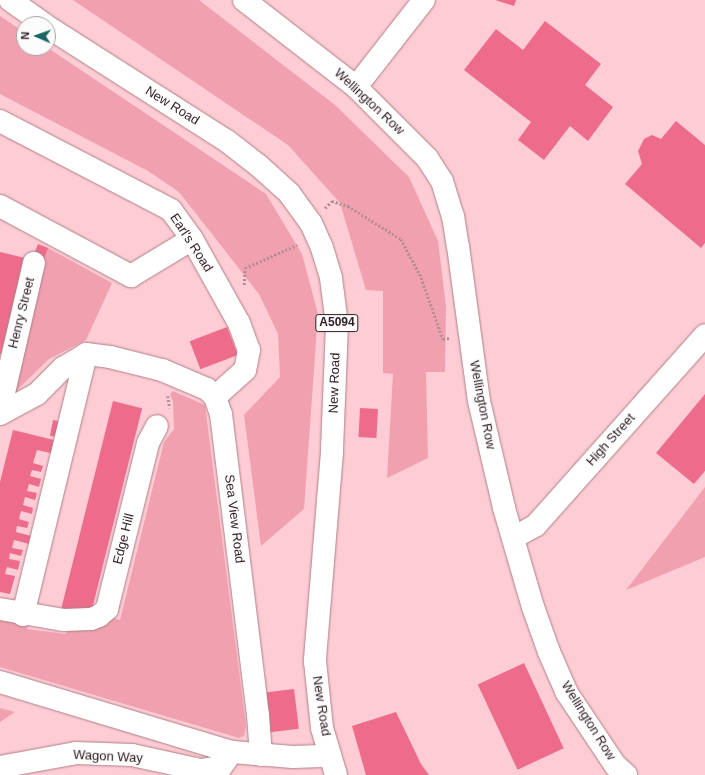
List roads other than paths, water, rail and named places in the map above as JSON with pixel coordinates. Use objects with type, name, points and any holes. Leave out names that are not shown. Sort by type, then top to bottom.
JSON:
[{"type":"street","points":[[10,0],[33,16]]},
{"type":"street","name":"Wellington Row","points":[[244,0],[356,87],[428,158],[442,181],[453,216],[479,401],[513,538],[549,652],[567,693],[615,765],[626,775]]},
{"type":"street","points":[[356,87],[424,0]]},
{"type":"street","name":"New Road","points":[[56,31],[227,141],[289,192],[311,223],[331,278],[337,325],[332,452],[315,661],[322,728],[333,765]]},
{"type":"street","name":"Earl's Road","points":[[0,121],[171,210],[192,239],[239,323],[249,350],[245,370],[215,397]]},
{"type":"street","points":[[0,206],[131,276],[192,239]]},
{"type":"street","name":"Henry Street","points":[[0,410],[34,264]]},
{"type":"street","name":"High Street","points":[[513,538],[536,524],[705,335]]},
{"type":"street","points":[[23,615],[86,354]]},
{"type":"street","points":[[0,414],[37,394],[63,368],[86,354],[110,357],[162,370],[207,389],[215,397]]},
{"type":"street","name":"Sea View Road","points":[[215,397],[221,414],[258,715],[261,755]]},
{"type":"street","name":"Edge Hill","points":[[0,609],[23,615],[64,620],[91,619],[100,616],[107,609],[148,443],[157,426]]},
{"type":"street","points":[[0,682],[232,752],[294,758],[333,765]]},
{"type":"street","name":"Wagon Way","points":[[0,767],[76,753],[132,755],[202,770],[220,767],[232,752]]}]
